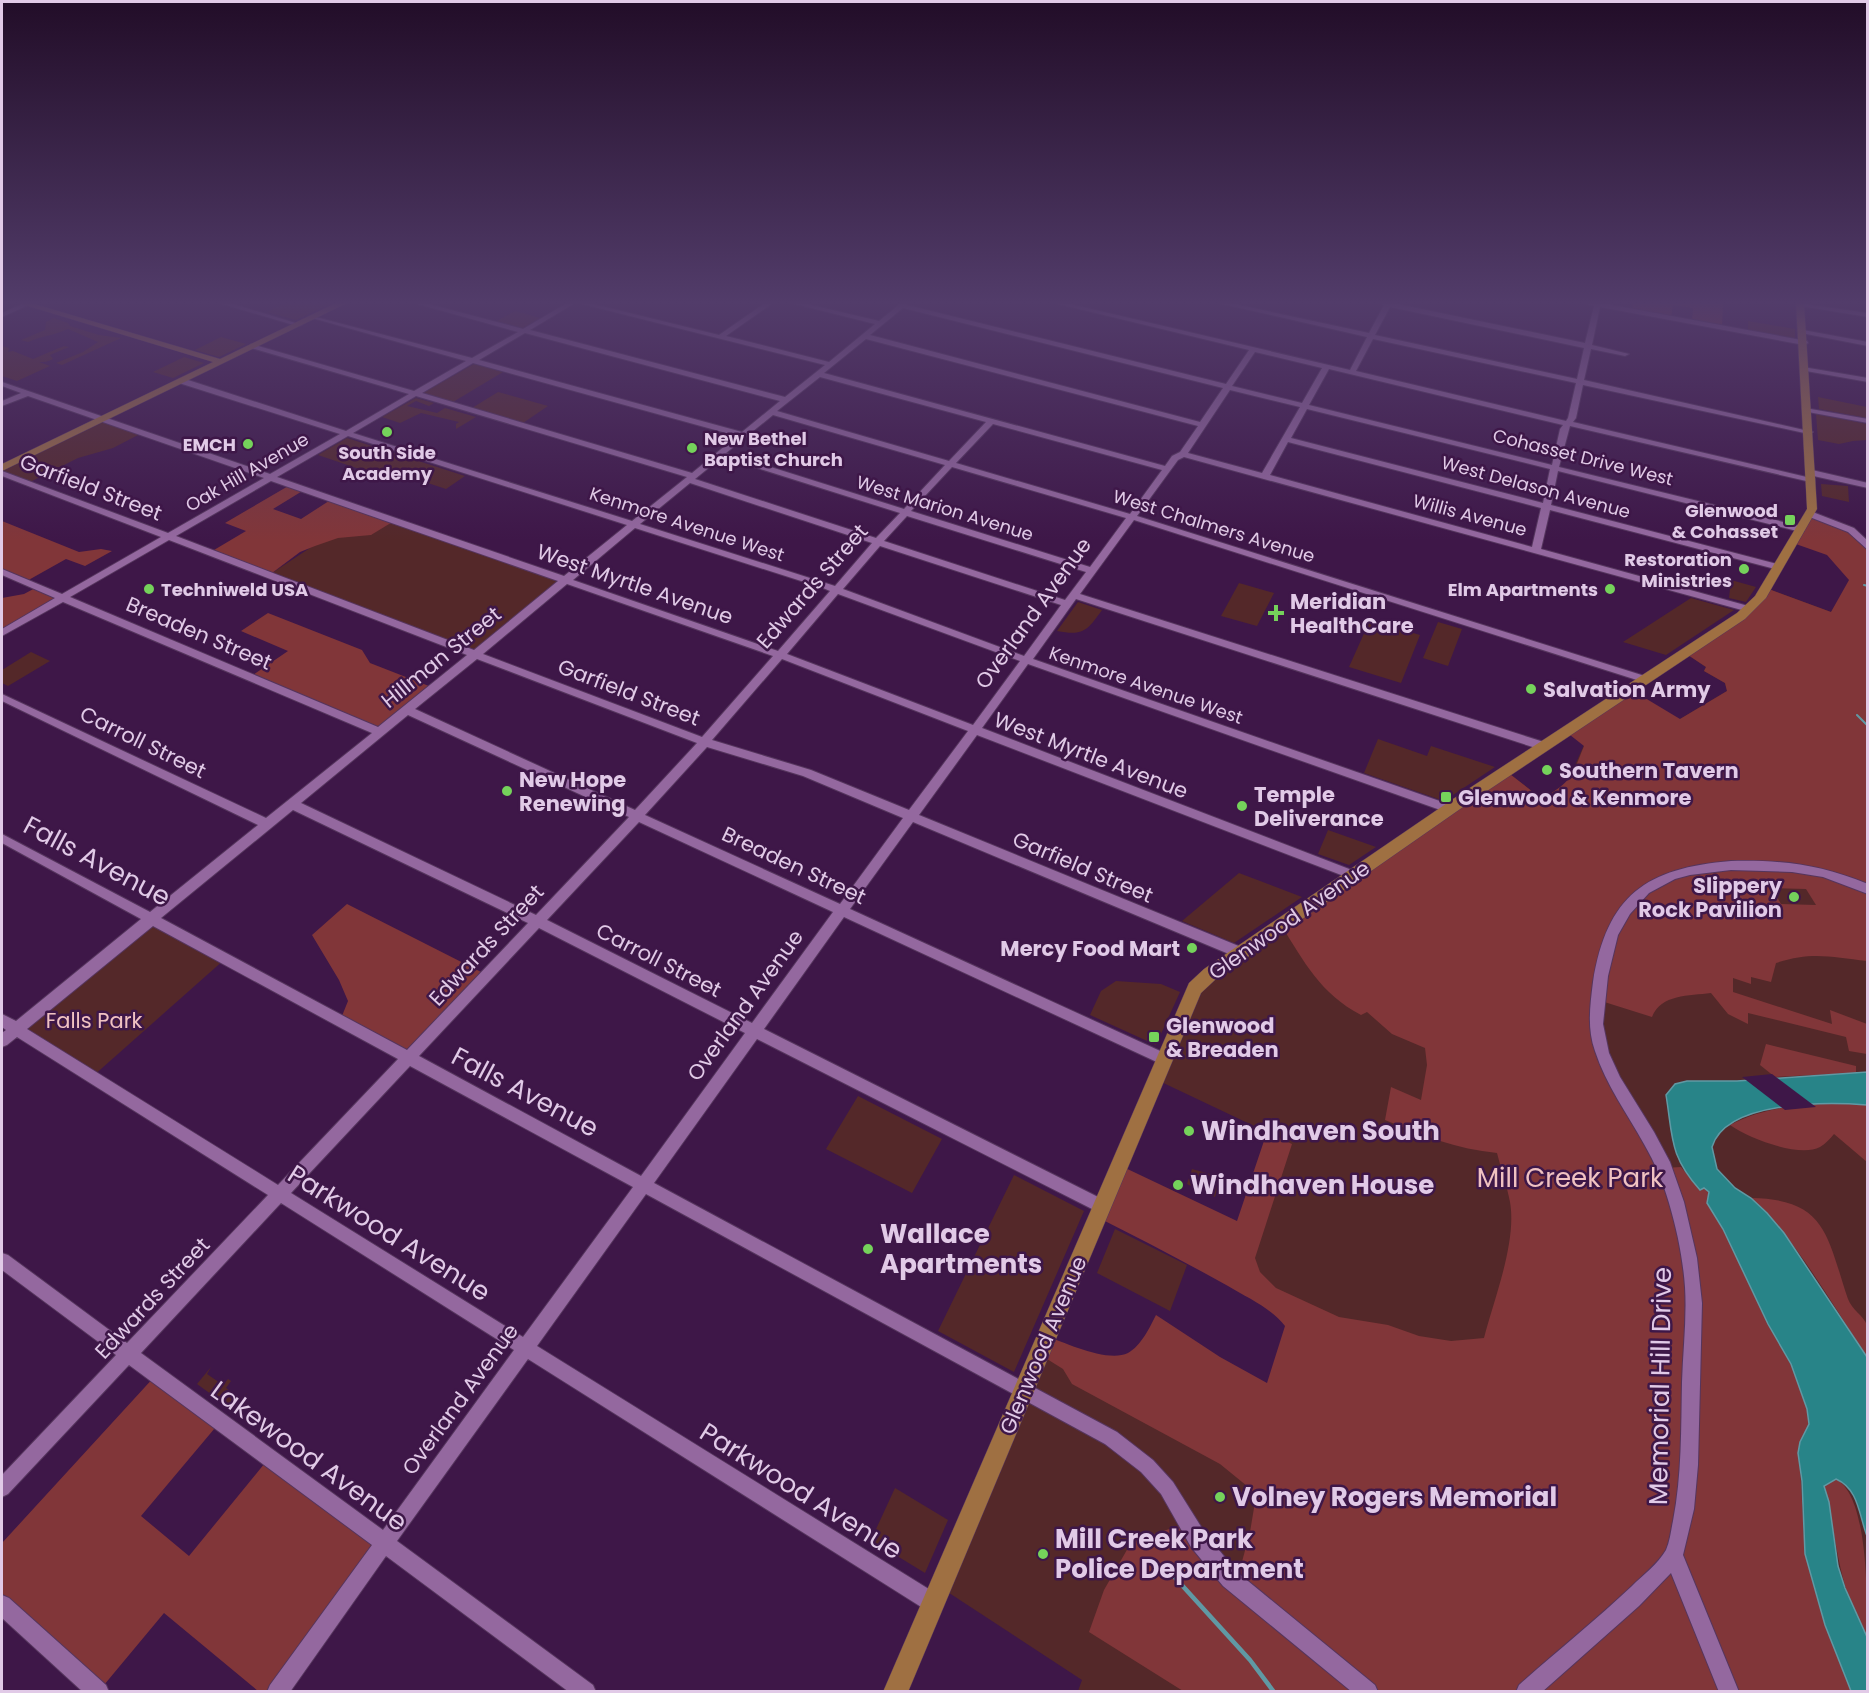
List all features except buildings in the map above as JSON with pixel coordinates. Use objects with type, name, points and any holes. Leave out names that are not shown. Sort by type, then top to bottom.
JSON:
[{"type":"main road","points":[[2,468],[180,382]]},
{"type":"main road","name":"Glenwood Avenue","points":[[896,1692],[1195,988],[1210,974],[1449,809],[1749,609],[1760,598],[1810,514],[1813,503],[1807,382]]},
{"type":"street","name":"Kenmore Avenue West","points":[[185,382],[836,590],[1026,660],[1449,809]]},
{"type":"street","points":[[375,382],[690,478],[1068,604]]},
{"type":"street","name":"Oak Hill Avenue","points":[[2,633],[436,382]]},
{"type":"street","points":[[553,382],[743,435]]},
{"type":"street","points":[[718,382],[786,400]]},
{"type":"street","name":"Hillman Street","points":[[2,1041],[808,382]]},
{"type":"street","points":[[847,382],[1167,469]]},
{"type":"street","points":[[1039,382],[1202,425]]},
{"type":"street","name":"Cohasset Drive West","points":[[1208,382],[1801,529]]},
{"type":"street","name":"Overland Avenue","points":[[277,1692],[842,910],[1167,469],[1178,456],[1183,454],[1231,382]]},
{"type":"street","points":[[1265,476],[1318,382]]},
{"type":"street","points":[[1395,382],[1812,477],[1868,486]]},
{"type":"street","points":[[1536,550],[1564,429],[1572,418],[1580,382],[1809,432]]},
{"type":"street","name":"West Myrtle Avenue","points":[[2,384],[780,655],[1353,875]]},
{"type":"street","points":[[2,404],[27,393]]},
{"type":"street","points":[[1808,410],[1868,421]]},
{"type":"street","name":"West Chalmers Avenue","points":[[771,412],[1132,517],[1644,679]]},
{"type":"street","name":"Edwards Street","points":[[2,1488],[637,816],[878,542],[991,421]]},
{"type":"street","name":"West Delason Avenue","points":[[1286,439],[1778,567]]},
{"type":"street","name":"West Marion Avenue","points":[[720,454],[1092,571]]},
{"type":"street","name":"Willis Avenue","points":[[1183,454],[1749,609]]},
{"type":"street","name":"Garfield Street","points":[[2,473],[704,742],[807,773],[1241,953]]},
{"type":"street","points":[[1810,514],[1851,530],[1868,547]]},
{"type":"street","name":"Breaden Street","points":[[2,572],[380,732]]},
{"type":"street","points":[[1075,595],[1543,746]]},
{"type":"street","name":"Carroll Street","points":[[2,697],[267,824]]},
{"type":"street","name":"Breaden Street","points":[[407,710],[1164,1059]]},
{"type":"street","name":"Carroll Street","points":[[292,804],[537,922],[1101,1206]]},
{"type":"street","name":"Falls Avenue","points":[[2,838],[1023,1390]]},
{"type":"street","name":"Memorial Hill Drive","points":[[1674,1556],[1685,1506],[1694,1284],[1683,1230],[1664,1168],[1603,1054],[1598,1036],[1598,1000],[1603,957],[1619,920],[1636,898],[1660,880],[1697,869],[1741,866],[1784,867],[1821,872],[1868,889]]},
{"type":"street","name":"Parkwood Avenue","points":[[2,1020],[933,1603]]},
{"type":"street","name":"Lakewood Avenue","points":[[2,1261],[586,1692]]},
{"type":"street","points":[[1023,1390],[1111,1438],[1141,1461],[1167,1488],[1198,1540],[1230,1579],[1368,1692]]},
{"type":"street","points":[[1526,1692],[1642,1589],[1674,1556],[1728,1692]]},
{"type":"street","points":[[2,1605],[99,1692]]},
{"type":"green space","points":[[442,382],[486,382],[453,402],[423,393]]},
{"type":"green space","points":[[498,392],[548,406],[523,423],[472,408]]},
{"type":"green space","points":[[1818,397],[1867,407],[1867,418],[1819,409]]},
{"type":"green space","points":[[416,398],[434,403],[429,406],[416,401],[407,406],[437,413],[445,408],[476,417],[456,429],[456,424],[459,422],[421,413],[400,423],[382,417]]},
{"type":"green space","points":[[1816,414],[1867,424],[1867,440],[1839,444],[1818,440]]},
{"type":"green space","points":[[102,419],[142,433],[113,448],[78,458],[28,483],[2,473],[2,468]]},
{"type":"green space","points":[[347,438],[465,476],[446,489],[382,468],[374,474],[318,455]]},
{"type":"green space","points":[[1821,484],[1848,486],[1849,502],[1822,496]]},
{"type":"green space","points":[[290,485],[304,490],[273,509],[301,519],[332,499],[394,521],[371,535],[338,538],[300,552],[272,573],[214,550],[246,531],[225,523]]},
{"type":"green space","points":[[366,511],[566,580],[481,650],[470,648],[272,573]]},
{"type":"green space","name":"Mill Creek Park","points":[[1810,514],[1844,527],[1868,547],[1867,961],[1822,956],[1789,959],[1776,963],[1771,982],[1751,977],[1751,984],[1733,978],[1733,992],[1832,1024],[1830,1010],[1867,1024],[1867,1054],[1849,1051],[1846,1037],[1748,1013],[1748,1024],[1728,1014],[1711,993],[1669,1000],[1656,1009],[1652,1017],[1598,1000],[1598,1036],[1664,1168],[1681,1167],[1700,1190],[1705,1188],[1709,1192],[1707,1203],[1723,1229],[1768,1324],[1791,1364],[1807,1409],[1809,1424],[1800,1466],[1805,1554],[1825,1625],[1851,1691],[1183,1691],[1089,1632],[1104,1590],[1132,1541],[1188,1523],[1236,1584],[1250,1532],[1254,1508],[1252,1497],[1247,1486],[1220,1464],[1072,1384],[1063,1369],[1039,1354],[1046,1336],[1099,1354],[1110,1356],[1128,1353],[1141,1341],[1156,1315],[1220,1357],[1267,1383],[1285,1326],[1273,1314],[1251,1299],[1097,1217],[1119,1165],[1237,1221],[1267,1132],[1292,1144],[1255,1258],[1260,1272],[1276,1288],[1339,1317],[1388,1325],[1419,1336],[1451,1341],[1484,1338],[1510,1235],[1510,1202],[1497,1153],[1440,1141],[1385,1120],[1391,1087],[1421,1100],[1427,1065],[1425,1048],[1392,1034],[1367,1012],[1361,1015],[1335,997],[1315,976],[1281,925],[1506,771],[1542,799],[1552,793],[1570,777],[1584,746],[1565,731],[1630,689],[1680,719],[1727,691],[1725,683],[1704,671],[1706,667],[1685,653],[1741,616],[1766,588],[1831,612],[1849,580],[1827,555],[1793,543]],"holes":[[[1772,888],[1806,889],[1816,905],[1781,904]]]},
{"type":"green space","points":[[2,521],[79,552],[101,549],[112,551],[85,566],[66,559],[25,582],[2,572]]},
{"type":"green space","points":[[1731,580],[1756,587],[1746,602],[1729,598]]},
{"type":"green space","points":[[1239,583],[1274,593],[1257,626],[1221,616]]},
{"type":"green space","points":[[37,587],[62,598],[2,633],[2,598],[24,594]]},
{"type":"green space","name":"Mill Creek Park","points":[[1867,587],[1867,1691],[1078,1691],[1082,1680],[940,1587],[1042,1346],[1268,1467],[1309,1323],[1229,1284],[1275,1136],[1155,1079],[1191,995],[1506,771],[1542,799],[1567,783],[1584,745],[1675,722],[1727,691],[1725,683],[1704,671],[1706,667],[1685,653],[1749,609],[1766,588],[1831,612],[1838,601]]},
{"type":"green space","points":[[1691,598],[1734,610],[1666,655],[1623,642]]},
{"type":"green space","points":[[1078,602],[1102,610],[1084,630],[1073,633],[1057,631]]},
{"type":"green space","points":[[268,613],[362,650],[370,663],[434,688],[380,732],[250,677],[288,651],[241,631]]},
{"type":"green space","points":[[1370,620],[1420,635],[1401,683],[1349,667]]},
{"type":"green space","points":[[1438,622],[1462,629],[1448,666],[1423,658]]},
{"type":"green space","points":[[31,652],[50,661],[8,686],[2,683],[2,670]]},
{"type":"green space","points":[[1378,739],[1427,756],[1431,746],[1495,767],[1444,801],[1364,773]]},
{"type":"green space","points":[[1328,830],[1376,847],[1349,865],[1318,854]]},
{"type":"green space","points":[[1239,873],[1302,897],[1234,943],[1182,921]]},
{"type":"green space","points":[[347,904],[487,975],[408,1058],[340,1021],[348,1001],[339,980],[312,935]]},
{"type":"green space","name":"Falls Park","points":[[151,919],[225,959],[92,1077],[16,1029]]},
{"type":"green space","points":[[1116,981],[1161,984],[1180,992],[1156,1045],[1090,1015],[1101,991]]},
{"type":"green space","points":[[1766,1044],[1856,1066],[1856,1073],[1775,1077],[1760,1065]]},
{"type":"green space","points":[[858,1096],[942,1139],[912,1193],[826,1149]]},
{"type":"green space","points":[[1844,1103],[1867,1105],[1867,1162],[1834,1134],[1820,1147],[1800,1150],[1761,1141],[1730,1125],[1771,1110],[1800,1105]]},
{"type":"green space","points":[[1192,1169],[1221,1177],[1215,1197],[1210,1195],[1211,1188],[1195,1181],[1193,1187],[1187,1184]]},
{"type":"green space","points":[[1014,1175],[1084,1211],[1014,1372],[938,1331]]},
{"type":"green space","points":[[1751,1198],[1776,1200],[1796,1206],[1810,1214],[1820,1226],[1835,1258],[1848,1299],[1867,1325],[1867,1357],[1799,1254]]},
{"type":"green space","points":[[1115,1229],[1187,1265],[1170,1311],[1097,1273]]},
{"type":"green space","points":[[211,1367],[207,1374],[223,1385],[228,1379],[231,1381],[226,1388],[241,1398],[247,1393],[233,1410],[197,1384]]},
{"type":"green space","points":[[156,1375],[220,1422],[141,1516],[189,1556],[269,1458],[384,1543],[277,1692],[258,1691],[164,1613],[99,1691],[2,1605],[2,1543]]},
{"type":"green space","points":[[1836,1479],[1847,1489],[1855,1506],[1860,1527],[1866,1575],[1867,1637],[1857,1618],[1844,1581],[1823,1485]]},
{"type":"green space","points":[[895,1488],[948,1520],[925,1573],[871,1540]]},
{"type":"shaded area","points":[[1867,1072],[1867,1105],[1805,1105],[1757,1112],[1737,1120],[1721,1132],[1712,1147],[1717,1169],[1735,1188],[1751,1198],[1767,1213],[1784,1233],[1867,1357],[1867,1536],[1854,1496],[1849,1489],[1836,1479],[1824,1486],[1829,1502],[1838,1566],[1845,1588],[1867,1637],[1867,1691],[1851,1691],[1825,1625],[1805,1554],[1802,1481],[1798,1453],[1800,1442],[1809,1424],[1807,1409],[1791,1364],[1768,1324],[1723,1229],[1707,1203],[1709,1192],[1704,1188],[1700,1190],[1677,1156],[1666,1095],[1675,1084],[1687,1081],[1737,1081]]},
{"type":"pier","points":[[1772,1074],[1816,1107],[1785,1110],[1742,1077]]},
{"type":"waterway","points":[[1864,585],[1868,586]]},
{"type":"waterway","points":[[1857,715],[1868,726]]},
{"type":"waterway","points":[[1169,1571],[1250,1660],[1274,1692]]},
{"type":"place","name":"South Side Academy","points":[[387,432]]},
{"type":"place","name":"EMCH","points":[[248,444]]},
{"type":"place","name":"New Bethel Baptist Church","points":[[692,448]]},
{"type":"place","name":"Glenwood & Cohasset","points":[[1790,520]]},
{"type":"place","name":"Restoration Ministries","points":[[1744,569]]},
{"type":"place","name":"Techniweld USA","points":[[149,589]]},
{"type":"place","name":"Elm Apartments","points":[[1610,589]]},
{"type":"place","name":"Meridian HealthCare","points":[[1276,613]]},
{"type":"place","name":"Salvation Army","points":[[1531,689]]},
{"type":"place","name":"Southern Tavern","points":[[1547,770]]},
{"type":"place","name":"New Hope Renewing","points":[[507,791]]},
{"type":"place","name":"Glenwood & Kenmore","points":[[1446,797]]},
{"type":"place","name":"Temple Deliverance","points":[[1242,806]]},
{"type":"place","name":"Slippery Rock Pavilion","points":[[1794,897]]},
{"type":"place","name":"Mercy Food Mart","points":[[1192,948]]},
{"type":"place","name":"Glenwood & Breaden","points":[[1154,1037]]},
{"type":"place","name":"Windhaven South","points":[[1189,1131]]},
{"type":"place","name":"Windhaven House","points":[[1178,1185]]},
{"type":"place","name":"Wallace Apartments","points":[[868,1249]]},
{"type":"place","name":"Volney Rogers Memorial","points":[[1220,1497]]},
{"type":"place","name":"Mill Creek Park Police Department","points":[[1043,1554]]}]
